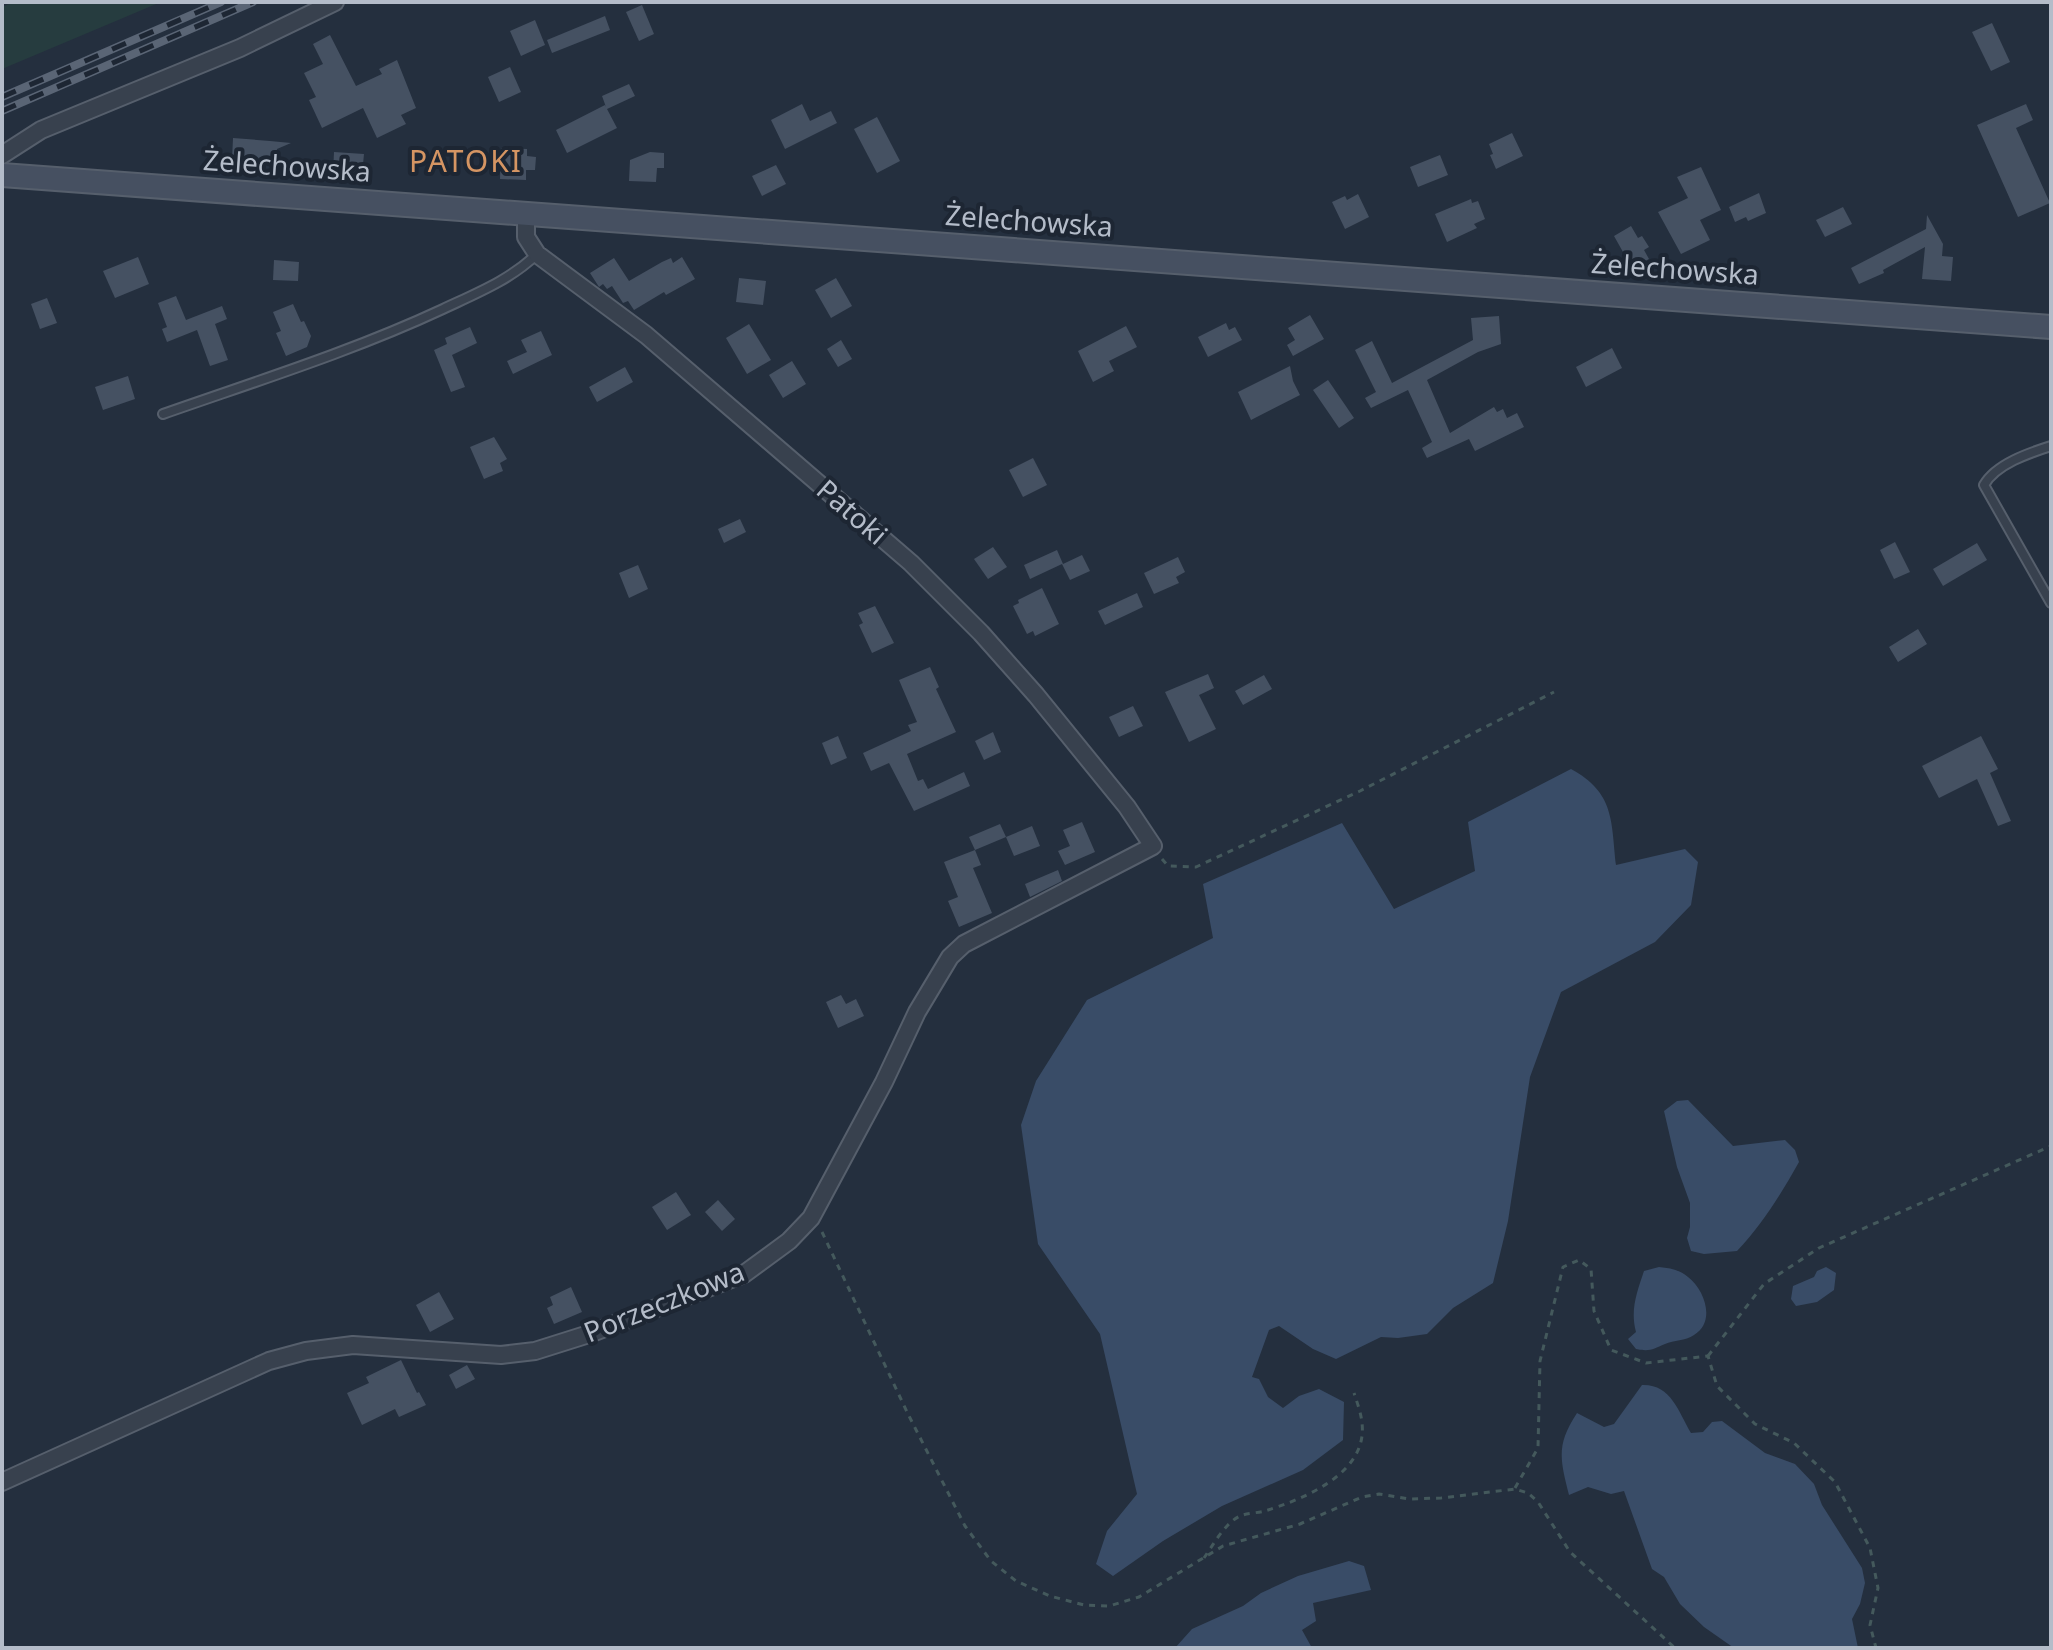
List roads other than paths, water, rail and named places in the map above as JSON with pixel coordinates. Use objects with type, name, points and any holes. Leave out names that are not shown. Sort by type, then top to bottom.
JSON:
[{"type":"main road","name":"Żelechowska","points":[[2,175],[2051,327]]},
{"type":"street","points":[[2,155],[41,130],[240,48],[335,2]]},
{"type":"street","points":[[526,214],[526,237],[537,254]]},
{"type":"street","name":"Patoki","points":[[537,254],[646,335],[911,563],[981,633],[1036,695],[1127,807],[1153,846]]},
{"type":"street","name":"Porzeczkowa","points":[[2,1482],[269,1361],[306,1351],[353,1345],[501,1355],[535,1351],[592,1333],[744,1274],[789,1241],[811,1218],[884,1082],[917,1012],[950,957],[964,944],[1153,846]]},
{"type":"lane","points":[[163,414],[383,337],[493,286],[520,271],[537,254]]},
{"type":"lane","points":[[2051,446],[2007,464],[1988,477],[1984,485],[2051,603]]},
{"type":"water","points":[[1571,769],[1585,778],[1603,798],[1611,822],[1616,865],[1685,849],[1698,862],[1691,905],[1655,942],[1561,992],[1530,1077],[1508,1221],[1493,1283],[1453,1308],[1427,1334],[1381,1337],[1336,1359],[1313,1349],[1279,1326],[1269,1330],[1252,1377],[1259,1379],[1268,1397],[1283,1408],[1299,1396],[1319,1389],[1344,1402],[1343,1440],[1303,1470],[1222,1506],[1163,1541],[1113,1576],[1096,1564],[1107,1531],[1137,1494],[1100,1334],[1038,1244],[1021,1125],[1036,1081],[1087,1000],[1213,938],[1203,884],[1342,823],[1394,909],[1475,871],[1468,822]]},
{"type":"water","points":[[1688,1100],[1733,1146],[1785,1140],[1795,1150],[1799,1162],[1771,1209],[1737,1251],[1704,1254],[1691,1251],[1687,1238],[1690,1203],[1677,1167],[1664,1111],[1677,1101]]},
{"type":"water","points":[[1659,1267],[1678,1271],[1694,1283],[1706,1306],[1705,1322],[1701,1329],[1687,1338],[1651,1350],[1636,1349],[1628,1339],[1636,1332],[1634,1309],[1637,1294],[1644,1271]]},
{"type":"water","points":[[1826,1267],[1836,1273],[1834,1290],[1817,1302],[1796,1306],[1791,1299],[1793,1286],[1814,1277],[1817,1271]]},
{"type":"water","points":[[1642,1385],[1652,1386],[1667,1394],[1691,1433],[1703,1432],[1712,1422],[1722,1421],[1765,1453],[1795,1464],[1814,1484],[1822,1505],[1862,1568],[1865,1583],[1860,1604],[1852,1619],[1858,1648],[1734,1648],[1704,1627],[1680,1604],[1664,1577],[1652,1569],[1624,1491],[1611,1494],[1588,1487],[1569,1495],[1562,1452],[1566,1434],[1577,1413],[1604,1427],[1614,1424]]},
{"type":"water","points":[[1349,1561],[1364,1566],[1371,1590],[1313,1603],[1316,1621],[1302,1630],[1312,1648],[1175,1648],[1192,1629],[1243,1606],[1261,1593],[1298,1576]]},
{"type":"railway","points":[[2,97],[221,2]]},
{"type":"railway","points":[[2,111],[253,2]]},
{"type":"district","name":"PATOKI","points":[[466,162]]}]
